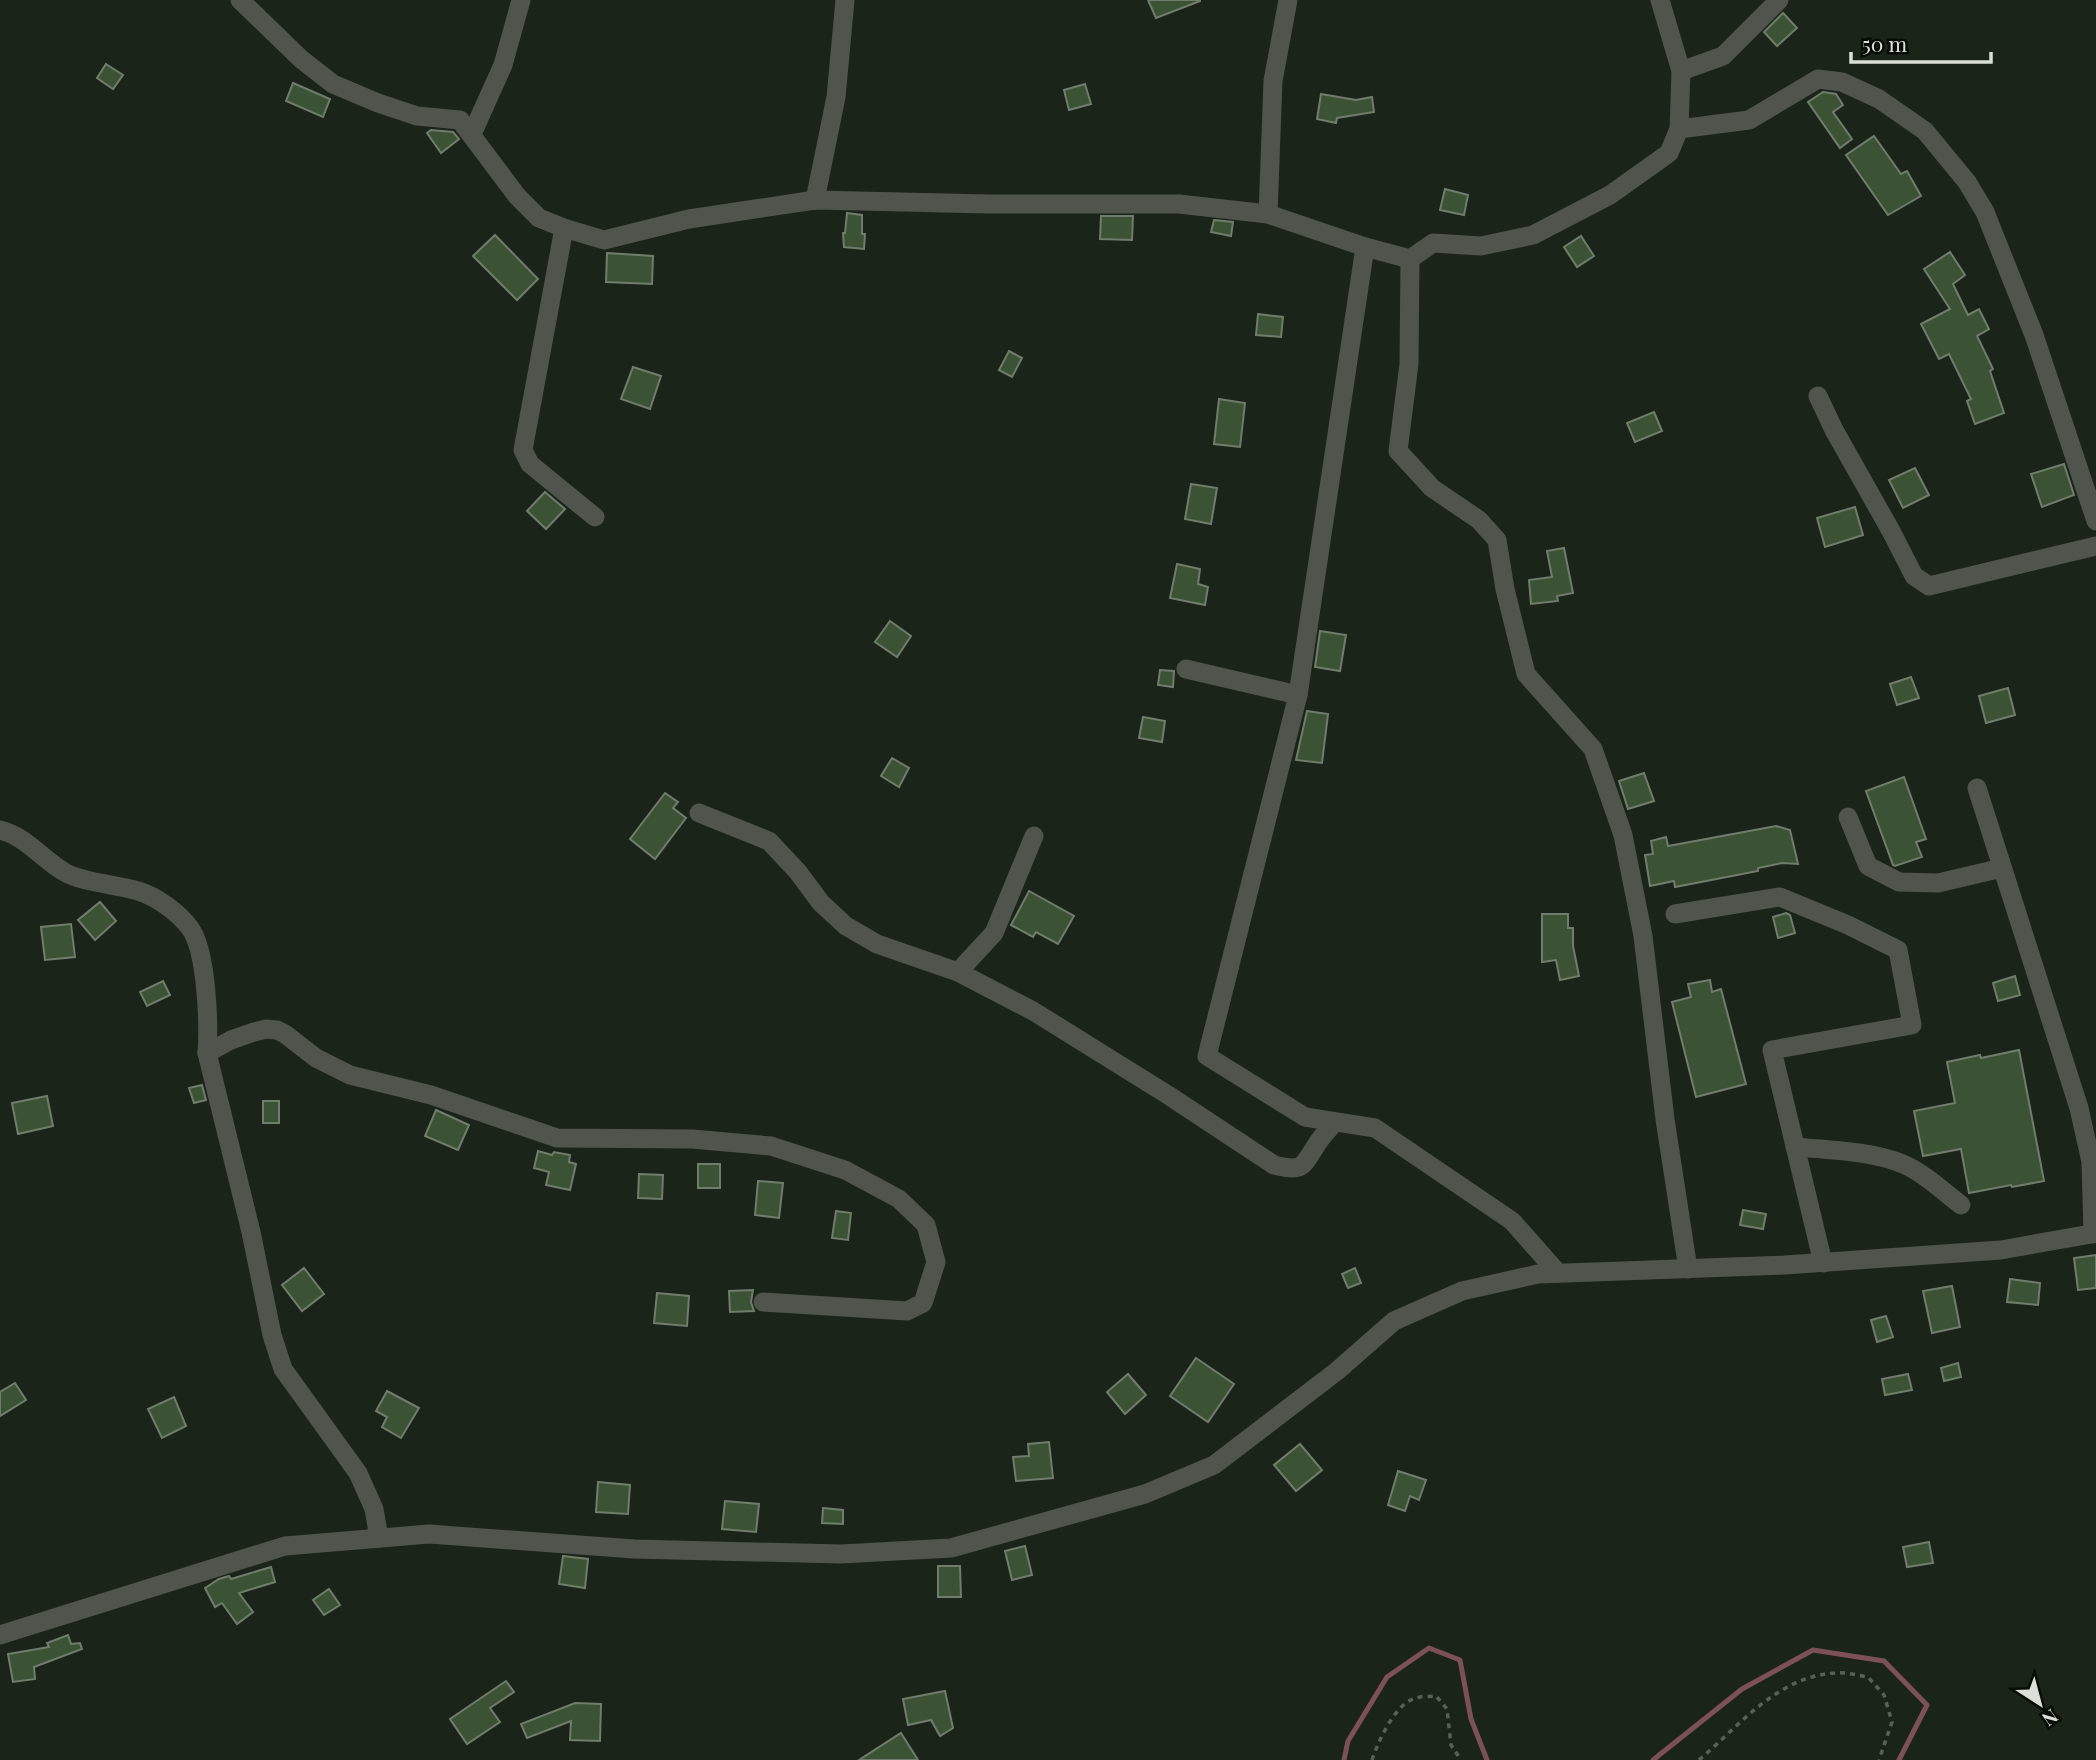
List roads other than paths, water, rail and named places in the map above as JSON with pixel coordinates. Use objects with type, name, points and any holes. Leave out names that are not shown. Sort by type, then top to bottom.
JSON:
[{"type":"street","points":[[240,0],[301,59],[333,84],[417,116],[460,120],[517,196],[539,218],[604,240],[689,219],[815,200],[1179,204],[1268,214],[1365,247],[1410,259],[1433,243],[1480,246],[1533,235],[1610,195],[1668,153],[1679,130],[1681,71],[1660,0]]},
{"type":"street","points":[[472,134],[503,65],[521,0]]},
{"type":"street","points":[[815,200],[836,97],[845,0]]},
{"type":"street","points":[[1268,214],[1273,81],[1288,0]]},
{"type":"street","points":[[1681,71],[1723,56],[1779,0]]},
{"type":"street","points":[[1679,130],[1749,120],[1818,79],[1842,82],[1879,99],[1925,131],[1967,182],[1984,212],[2034,335],[2096,522]]},
{"type":"street","points":[[564,228],[523,450],[530,464],[596,517]]},
{"type":"street","points":[[1365,247],[1298,695],[1207,1056],[1305,1117],[1375,1128],[1512,1221],[1558,1273]]},
{"type":"street","points":[[1410,259],[1409,364],[1398,451],[1432,488],[1479,520],[1496,540],[1526,674],[1593,749],[1623,835],[1643,936],[1665,1119],[1688,1269]]},
{"type":"street","points":[[1818,396],[1914,576],[1928,586],[2096,546]]},
{"type":"street","points":[[1186,669],[1298,695]]},
{"type":"street","points":[[0,1635],[285,1546],[429,1534],[634,1549],[841,1554],[951,1548],[1145,1494],[1214,1465],[1337,1371],[1394,1321],[1462,1291],[1538,1274],[1823,1263],[2001,1250],[2094,1233],[2091,1162],[2079,1108],[1977,788]]},
{"type":"street","points":[[699,813],[769,841],[798,872],[821,903],[846,926],[877,944],[958,972],[1033,1011],[1179,1101],[1274,1165],[1293,1170],[1306,1163],[1318,1142],[1335,1122]]},
{"type":"street","points":[[1848,817],[1868,866],[1899,883],[1938,883],[2002,868]]},
{"type":"street","points":[[0,830],[14,834],[68,875],[141,891],[160,902],[191,929],[205,980],[209,1026],[207,1053],[251,1232],[272,1335],[283,1369],[358,1473],[374,1509],[379,1538]]},
{"type":"street","points":[[958,972],[994,933],[1034,836]]},
{"type":"street","points":[[1675,914],[1780,897],[1848,925],[1898,950],[1912,1025],[1772,1050],[1823,1263]]},
{"type":"street","points":[[207,1053],[231,1040],[266,1028],[285,1034],[316,1058],[350,1075],[431,1095],[557,1138],[692,1139],[771,1146],[845,1170],[900,1199],[926,1225],[936,1262],[923,1303],[907,1311],[764,1303]]},
{"type":"street","points":[[1795,1147],[1854,1152],[1903,1164],[1961,1205]]},
{"type":"waterway","points":[[1344,1760],[1348,1741],[1387,1677],[1429,1648],[1460,1660],[1471,1719],[1487,1760]]},
{"type":"waterway","points":[[1653,1760],[1742,1689],[1813,1650],[1884,1661],[1927,1705],[1899,1760]]}]
